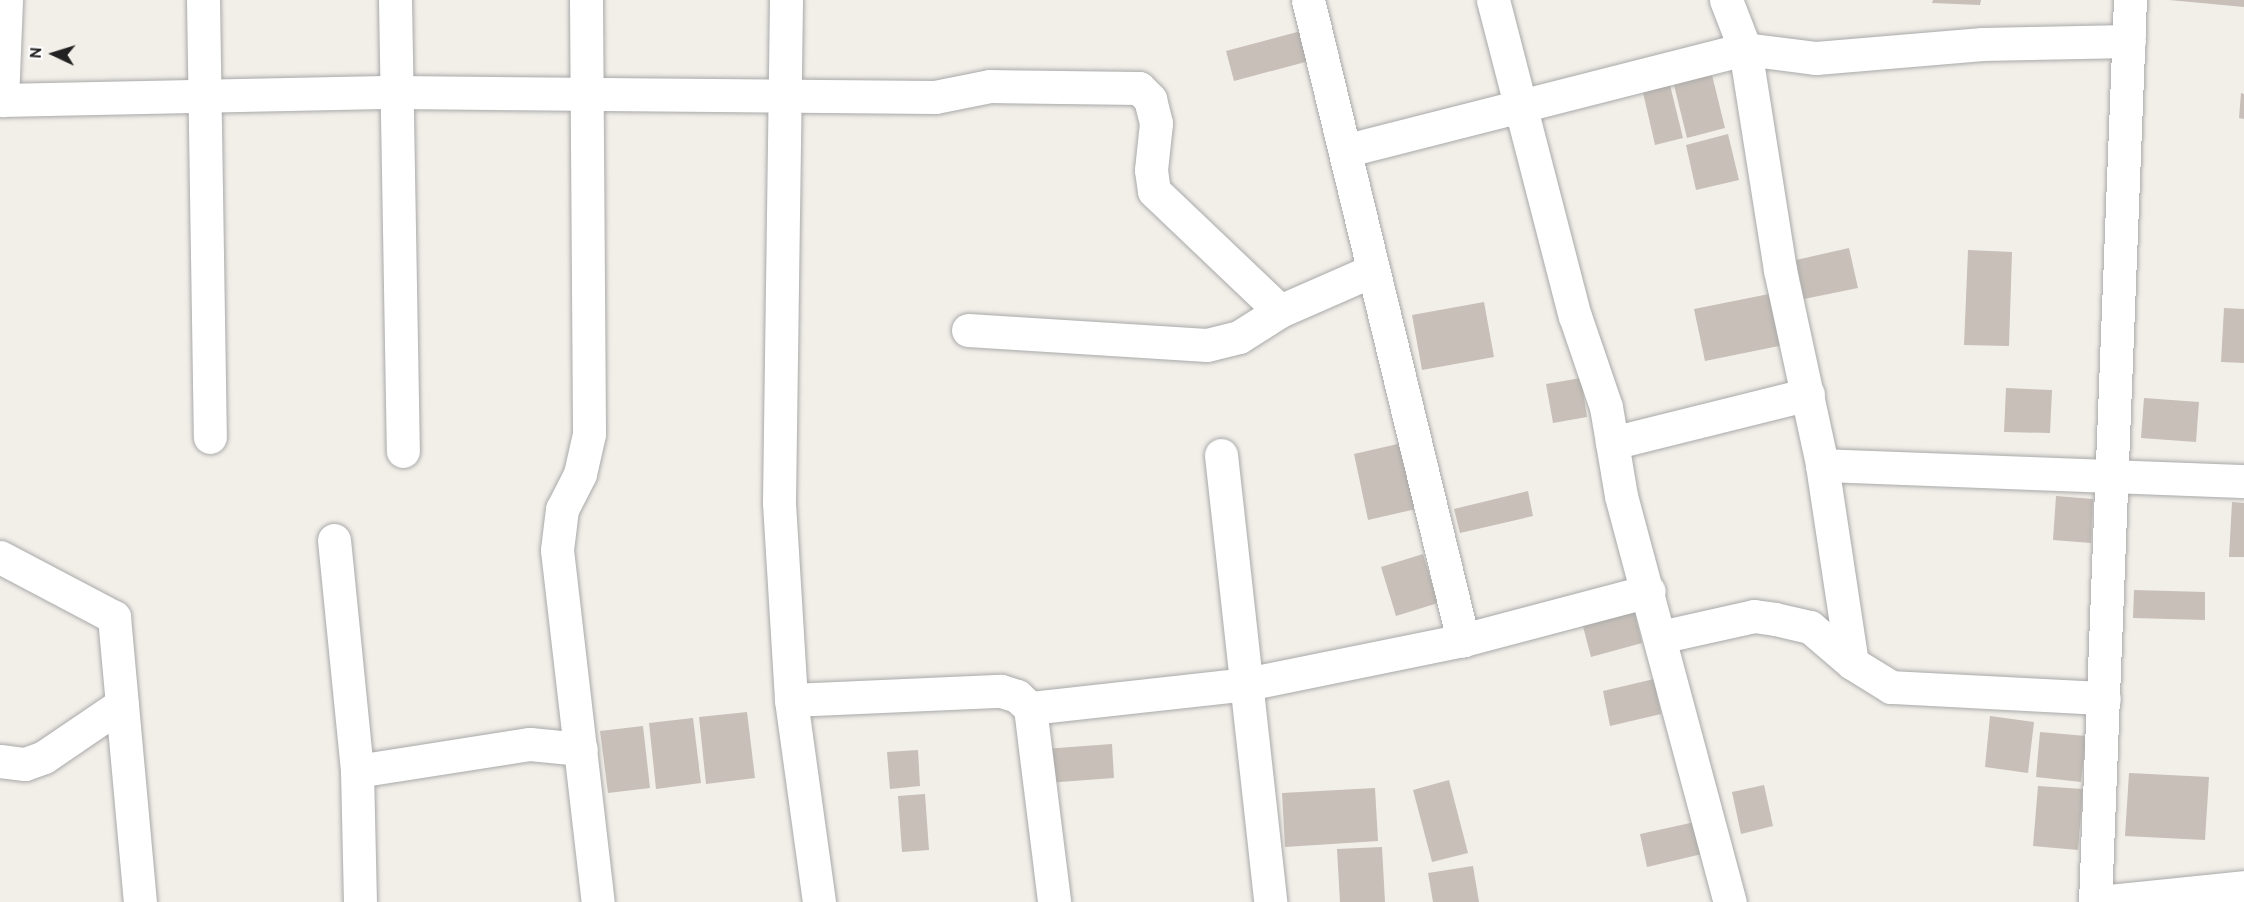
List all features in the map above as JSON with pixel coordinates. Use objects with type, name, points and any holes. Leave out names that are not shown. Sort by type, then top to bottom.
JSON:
[{"type":"street","points":[[6,0],[1,100],[396,93],[785,94],[936,97],[990,86],[1139,88],[1150,99],[1156,123],[1150,171],[1154,191],[1280,311]]},
{"type":"street","points":[[203,0],[210,437]]},
{"type":"street","points":[[395,0],[403,451]]},
{"type":"street","points":[[586,0],[589,434],[580,474],[562,509],[557,550],[598,902]]},
{"type":"street","points":[[786,0],[779,503],[791,700],[819,902]]},
{"type":"street","points":[[1308,0],[1348,150],[1371,271],[1462,640]]},
{"type":"street","points":[[1493,0],[1518,107],[1612,443],[1621,496],[1649,591],[1659,638],[1730,902]]},
{"type":"street","points":[[1726,0],[1745,50],[1780,270],[1822,465],[1852,663]]},
{"type":"street","points":[[2130,0],[2097,902],[2244,887]]},
{"type":"street","points":[[1348,150],[1745,50],[1816,58],[1982,44],[2129,42]]},
{"type":"street","points":[[968,330],[1207,345],[1239,337],[1280,311],[1371,271]]},
{"type":"street","points":[[1612,443],[1808,394]]},
{"type":"street","points":[[1221,455],[1247,684],[1250,745],[1270,902]]},
{"type":"street","points":[[1822,465],[2244,481]]},
{"type":"street","points":[[334,540],[357,771],[360,902]]},
{"type":"street","points":[[0,557],[114,617],[140,902]]},
{"type":"street","points":[[1030,708],[1247,684],[1462,640],[1649,591]]},
{"type":"street","points":[[1659,638],[1754,616],[1787,620],[1810,627],[1852,663],[1891,687],[2104,698]]},
{"type":"street","points":[[791,700],[1001,691],[1017,696],[1030,708],[1054,902]]},
{"type":"street","points":[[0,760],[25,764],[44,757],[122,704]]},
{"type":"street","points":[[357,771],[530,744],[581,749]]},
{"type":"building","points":[[1933,0],[1981,0],[1980,5],[1932,3]]},
{"type":"building","points":[[2169,0],[2244,0],[2244,7]]},
{"type":"building","points":[[1301,31],[1309,61],[1234,81],[1226,51]]},
{"type":"building","points":[[1712,75],[1725,128],[1687,138],[1674,85]]},
{"type":"building","points":[[1669,81],[1683,138],[1655,145],[1642,88]]},
{"type":"building","points":[[2241,93],[2244,94],[2244,119],[2239,118]]},
{"type":"building","points":[[1728,134],[1739,180],[1696,190],[1686,145]]},
{"type":"building","points":[[1849,248],[1858,288],[1804,299],[1796,260]]},
{"type":"building","points":[[1968,250],[2012,252],[2009,346],[1964,345]]},
{"type":"building","points":[[1779,292],[1788,344],[1705,361],[1694,309]]},
{"type":"building","points":[[1484,302],[1494,357],[1422,370],[1412,315]]},
{"type":"building","points":[[2224,308],[2244,309],[2244,363],[2221,362]]},
{"type":"building","points":[[1581,378],[1587,417],[1553,423],[1546,384]]},
{"type":"building","points":[[2006,388],[2052,390],[2050,433],[2004,432]]},
{"type":"building","points":[[2144,398],[2199,402],[2196,442],[2141,438]]},
{"type":"building","points":[[1402,443],[1416,509],[1368,520],[1354,454]]},
{"type":"building","points":[[1528,491],[1533,516],[1460,533],[1454,509]]},
{"type":"building","points":[[2056,496],[2093,499],[2091,543],[2053,540]]},
{"type":"building","points":[[2232,502],[2244,503],[2244,557],[2229,557]]},
{"type":"building","points":[[1423,554],[1438,603],[1396,616],[1381,567]]},
{"type":"building","points":[[2134,590],[2205,592],[2205,620],[2133,618]]},
{"type":"building","points":[[1633,606],[1642,643],[1591,657],[1581,619]]},
{"type":"building","points":[[1654,679],[1661,714],[1610,726],[1603,691]]},
{"type":"building","points":[[747,712],[755,778],[706,784],[699,717]]},
{"type":"building","points":[[1990,716],[2034,722],[2028,773],[1985,767]]},
{"type":"building","points":[[693,718],[701,783],[656,789],[649,723]]},
{"type":"building","points":[[643,726],[650,788],[608,793],[600,731]]},
{"type":"building","points":[[2040,732],[2086,736],[2081,782],[2036,777]]},
{"type":"building","points":[[1112,744],[1114,778],[1046,783],[1044,749]]},
{"type":"building","points":[[918,750],[920,786],[890,789],[887,752]]},
{"type":"building","points":[[2129,773],[2209,777],[2205,840],[2125,836]]},
{"type":"building","points":[[1449,780],[1468,853],[1432,862],[1413,790]]},
{"type":"building","points":[[1764,785],[1773,826],[1741,834],[1732,792]]},
{"type":"building","points":[[2038,786],[2083,789],[2078,850],[2033,846]]},
{"type":"building","points":[[1375,788],[1378,841],[1285,847],[1282,793]]},
{"type":"building","points":[[925,794],[929,850],[902,852],[898,796]]},
{"type":"building","points":[[1695,822],[1702,854],[1647,867],[1640,834]]},
{"type":"building","points":[[1382,847],[1385,902],[1340,902],[1337,849]]},
{"type":"building","points":[[1473,866],[1479,902],[1433,902],[1428,873]]}]
